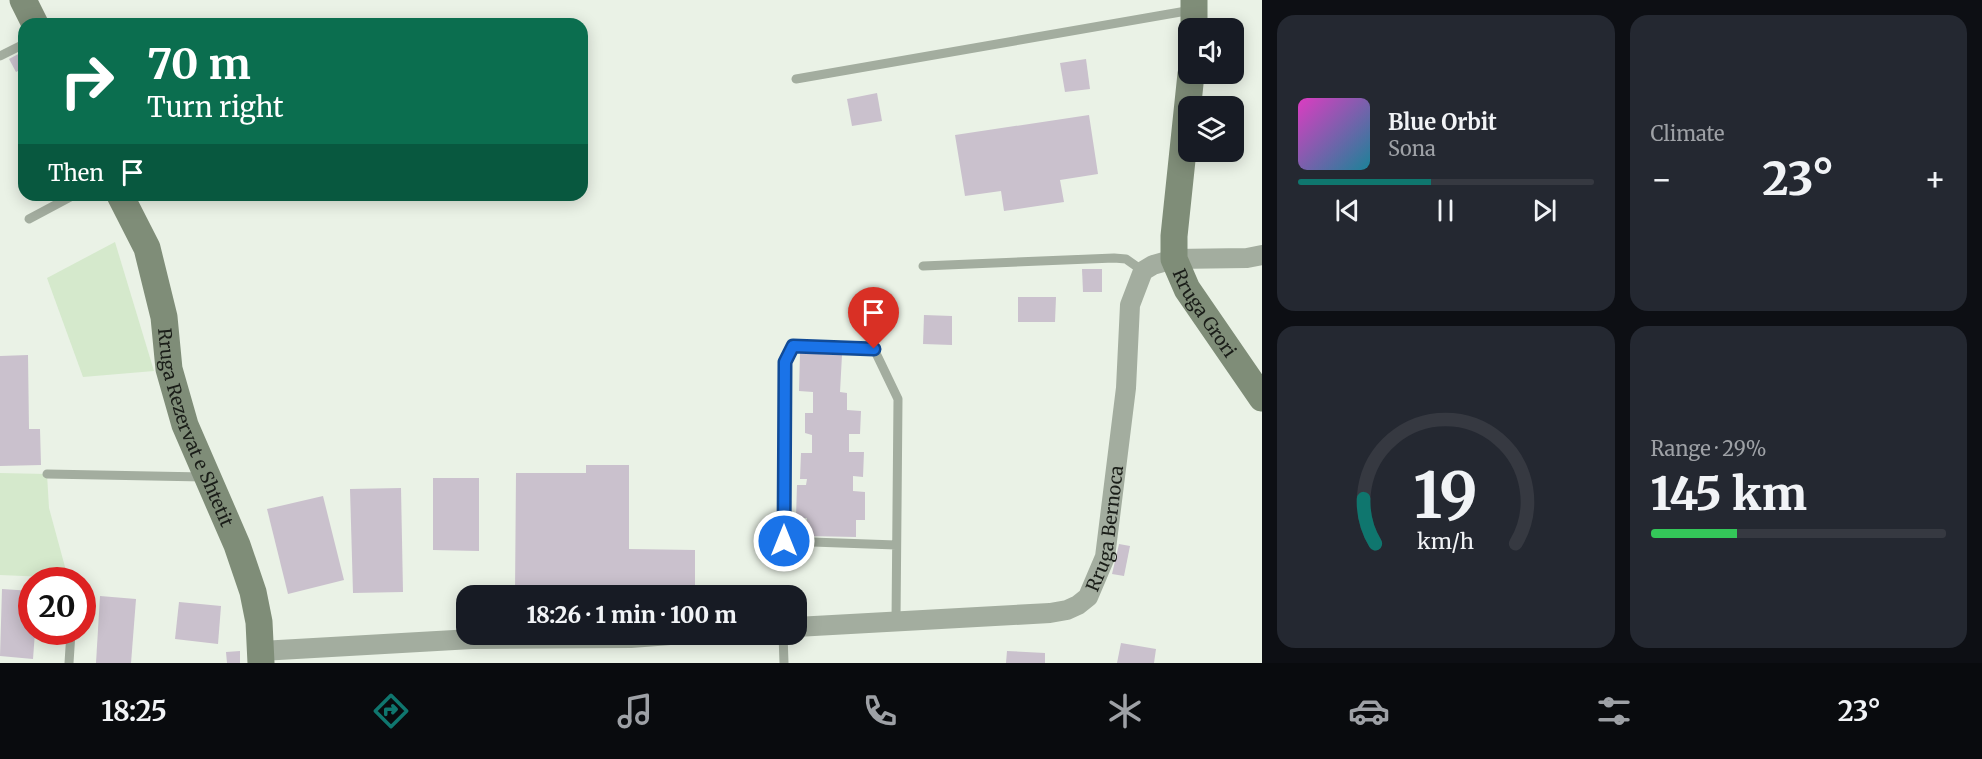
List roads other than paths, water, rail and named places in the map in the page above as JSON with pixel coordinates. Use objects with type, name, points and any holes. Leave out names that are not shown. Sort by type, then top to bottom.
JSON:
[{"type":"street","points":[[23,0],[32,18]]},
{"type":"street","name":"Rruga Grori","points":[[1190,84],[1174,236],[1174,259],[1187,289],[1262,398]]},
{"type":"street","name":"Rruga Rezervat e Shtetit","points":[[123,201],[147,248],[164,317],[170,369],[185,425],[237,545],[253,592],[259,622],[261,657]]},
{"type":"street","points":[[1143,271],[1153,265],[1174,259],[1248,258],[1262,255]]},
{"type":"street","name":"Rruga Bernoca","points":[[807,626],[1050,613],[1067,610],[1088,597],[1105,557],[1126,388],[1130,305],[1143,271]]},
{"type":"street","points":[[261,657],[456,640]]},
{"type":"lane","points":[[796,80],[1194,13]]},
{"type":"lane","points":[[0,56],[18,47]]},
{"type":"lane","points":[[29,219],[63,201]]},
{"type":"lane","points":[[923,266],[1114,258],[1126,259],[1143,271]]},
{"type":"lane","points":[[896,545],[784,541],[785,362],[793,346],[874,349],[897,399],[896,621]]},
{"type":"lane","points":[[47,474],[207,477]]},
{"type":"lane","points":[[69,663],[70,645]]},
{"type":"lane","points":[[783,645],[784,663]]}]
